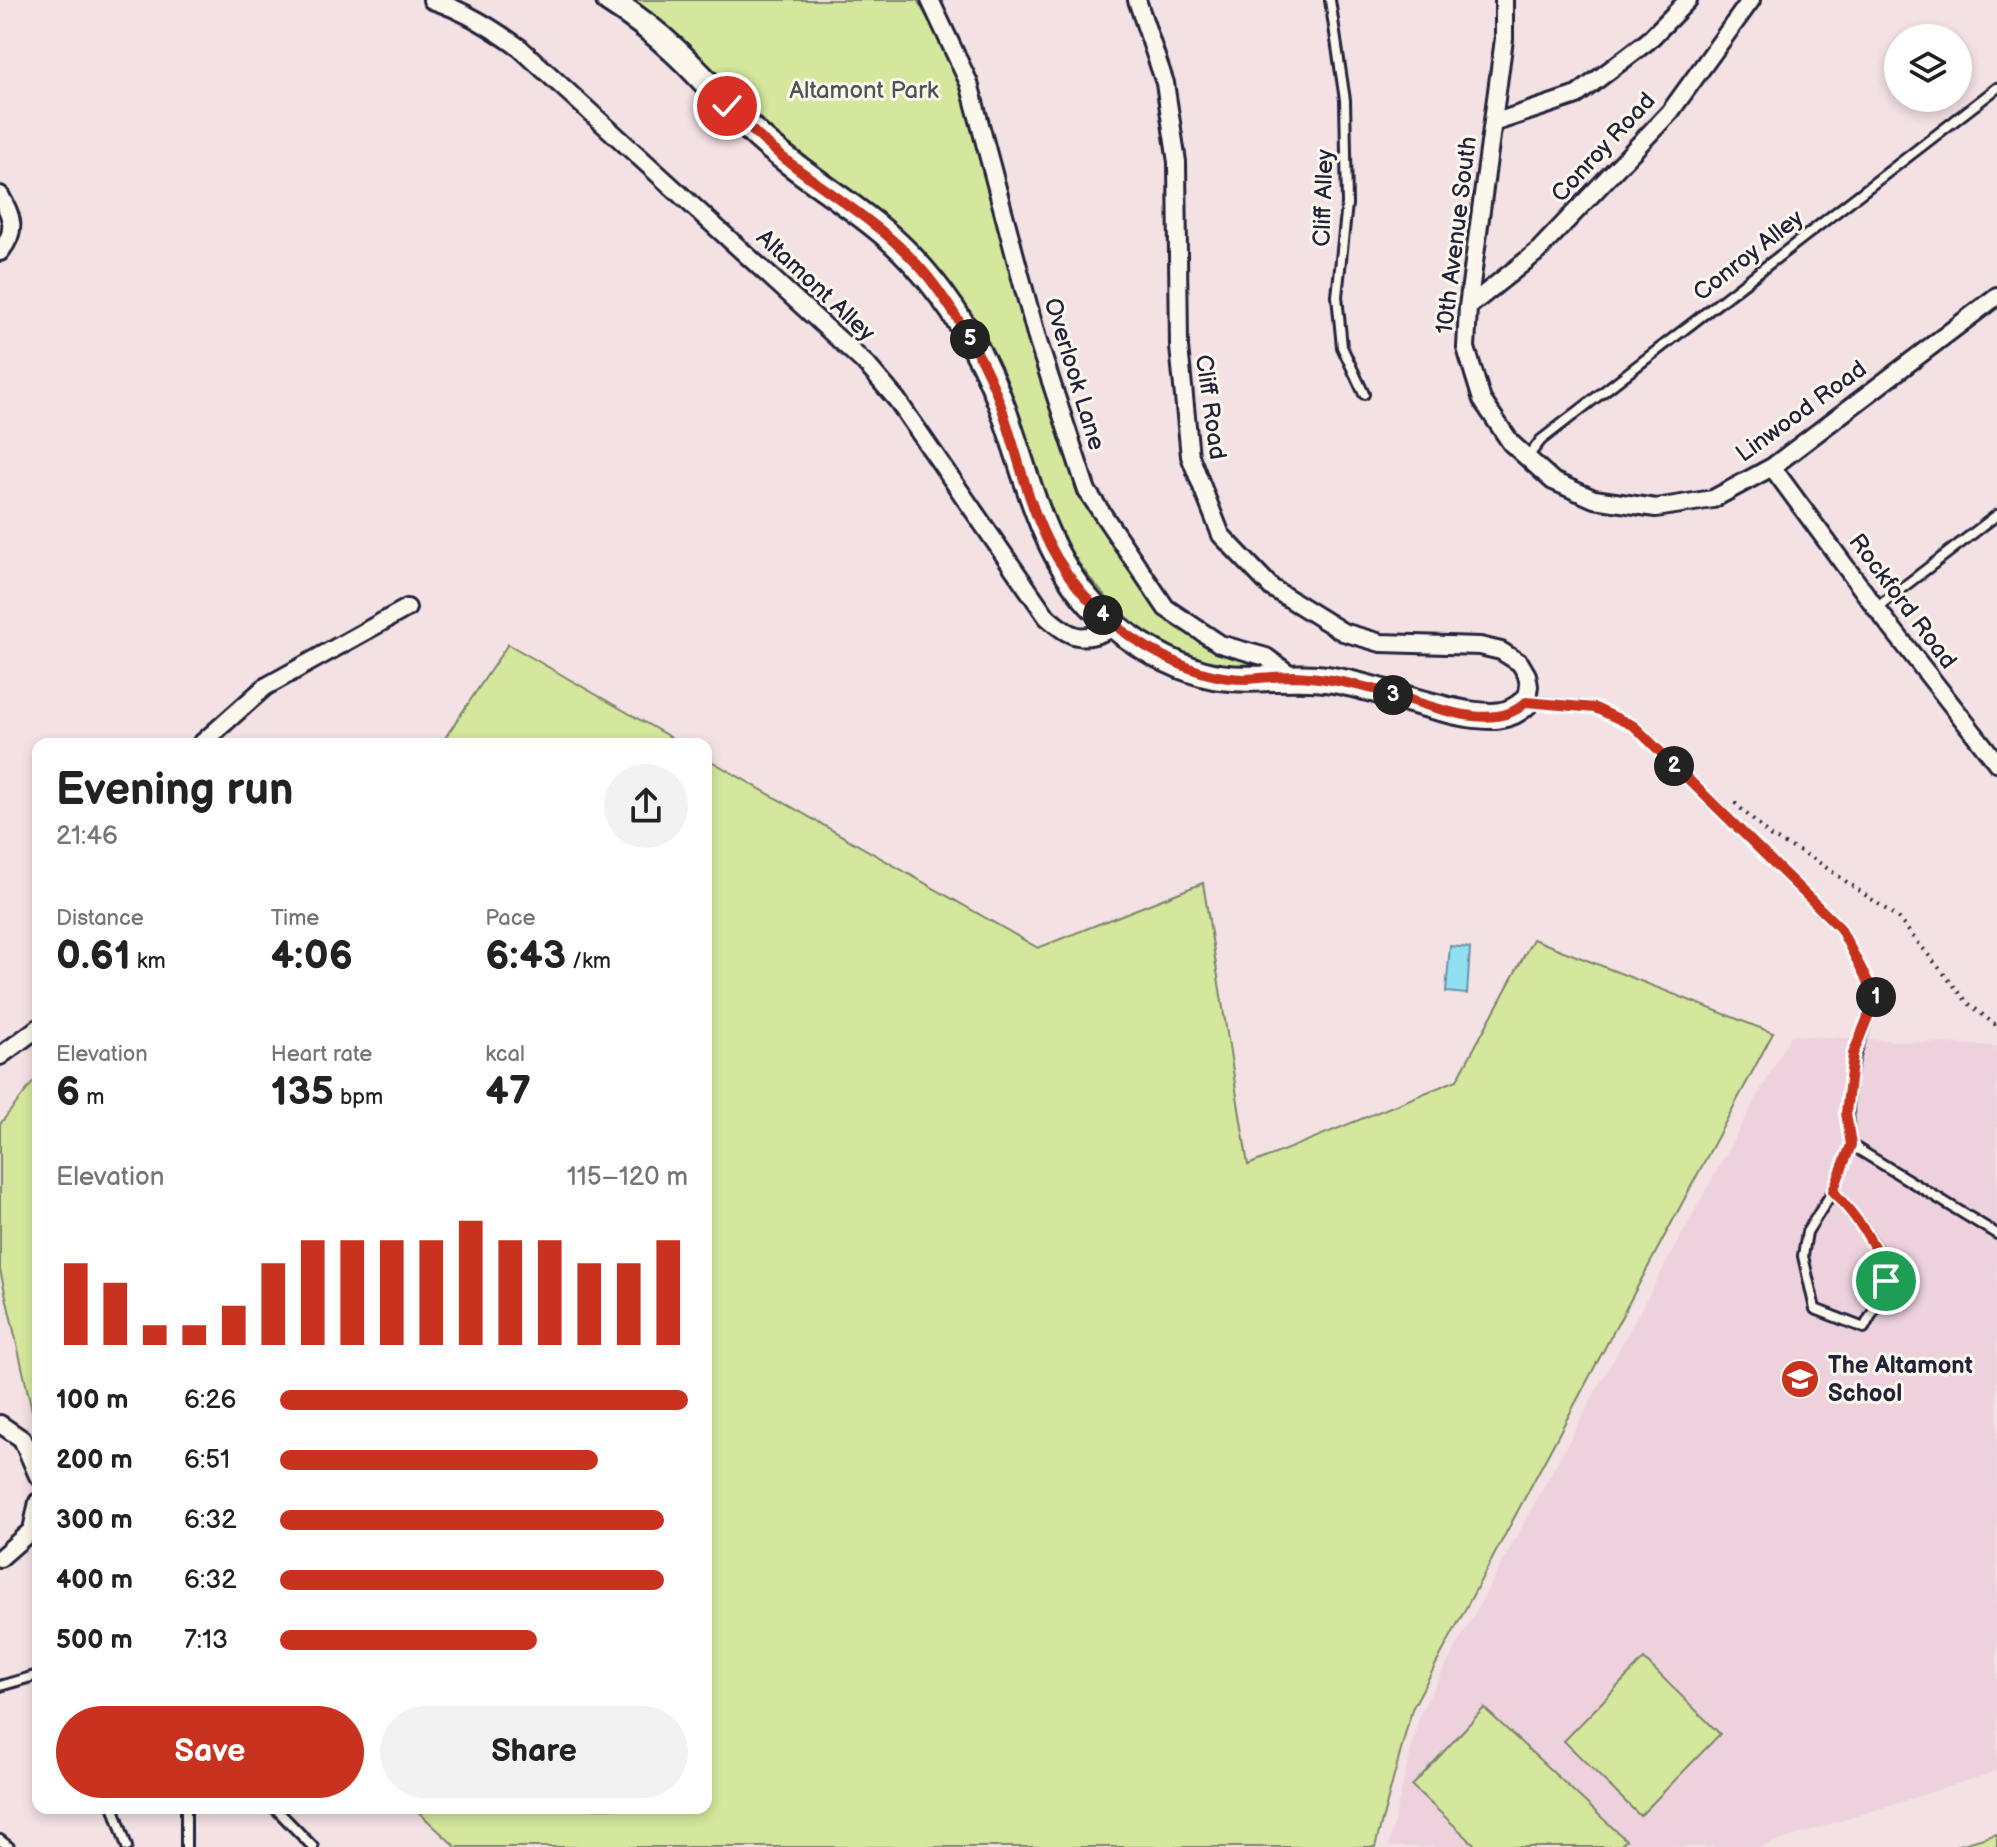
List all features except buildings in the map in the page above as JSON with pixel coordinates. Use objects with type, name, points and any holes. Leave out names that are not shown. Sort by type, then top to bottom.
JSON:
[{"type":"street","name":"Altamont Alley","points":[[432,0],[486,24],[520,48],[867,365],[897,400],[1047,617],[1065,633],[1083,637],[1096,636],[1115,627]]},
{"type":"street","points":[[609,0],[674,49],[779,155],[887,235],[934,284],[983,362],[1048,540],[1090,602],[1115,627],[1195,672],[1243,679],[1292,676],[1332,679],[1431,708],[1487,717],[1518,710],[1526,702]]},
{"type":"street","name":"Overlook Lane","points":[[930,0],[969,83],[1038,342],[1087,491],[1166,608],[1220,644],[1266,657],[1292,676]]},
{"type":"street","name":"Cliff Road","points":[[1137,0],[1165,83],[1177,162],[1179,347],[1190,456],[1221,535],[1272,588],[1343,632],[1381,643],[1480,646],[1501,651],[1520,663],[1527,675],[1529,686],[1526,702]]},
{"type":"street","name":"10th Avenue South","points":[[1504,0],[1504,39],[1468,307],[1466,348],[1482,400],[1511,443],[1527,458]]},
{"type":"street","points":[[1493,123],[1577,95],[1648,41],[1688,0]]},
{"type":"street","name":"Conroy Road","points":[[1468,307],[1537,252],[1670,112],[1751,0]]},
{"type":"street","points":[[0,195],[13,218],[8,242],[0,252]]},
{"type":"street","name":"Linwood Road","points":[[1527,458],[1553,481],[1594,499],[1656,508],[1713,499],[1772,467],[1997,296]]},
{"type":"street","name":"Rockford Road","points":[[1772,467],[1876,608],[1997,763]]},
{"type":"street","points":[[208,738],[265,687],[407,608]]},
{"type":"street","points":[[0,1056],[32,1032]]},
{"type":"street","points":[[0,1424],[22,1439],[32,1462]]},
{"type":"street","points":[[0,1558],[32,1530]]},
{"type":"lane","name":"Cliff Alley","points":[[1330,0],[1345,100],[1347,204],[1337,296],[1342,347],[1364,394]]},
{"type":"lane","name":"Conroy Alley","points":[[1527,458],[1541,440],[1997,88]]},
{"type":"lane","points":[[1876,608],[1994,516],[1997,526]]},
{"type":"lane","points":[[1526,702],[1595,708],[1634,726],[1840,928],[1876,997],[1853,1054],[1846,1113],[1851,1145],[1833,1191],[1807,1232],[1803,1256],[1815,1309],[1864,1328],[1886,1281],[1883,1262],[1853,1214],[1833,1191]]},
{"type":"lane","points":[[1851,1145],[1997,1234]]},
{"type":"lane","points":[[0,1686],[32,1677]]},
{"type":"lane","points":[[116,1814],[127,1847]]},
{"type":"lane","points":[[186,1814],[186,1847]]},
{"type":"lane","points":[[281,1814],[313,1847]]},
{"type":"lane","points":[[0,1840],[9,1847]]},
{"type":"path","points":[[1728,797],[1771,837],[1811,857],[1897,917],[1968,1003],[1994,1024],[1997,1023]]},
{"type":"shaded area","name":"The Altamont School","points":[[1791,1035],[1997,1046],[1997,1771],[1760,1847],[1388,1847],[1420,1713]]},
{"type":"green space","name":"Altamont Park","points":[[633,0],[917,0],[944,46],[962,88],[1021,305],[1059,434],[1083,501],[1139,586],[1164,614],[1258,662],[1259,668],[1222,666],[1187,655],[1133,622],[1110,600],[1070,550],[1055,523],[991,349],[979,326],[947,281],[896,225],[777,137],[690,47]]},
{"type":"green space","points":[[508,644],[672,738],[445,738]]},
{"type":"green space","points":[[712,761],[1038,948],[1203,883],[1248,1165],[1457,1080],[1533,939],[1773,1033],[1412,1709],[1375,1847],[456,1847],[420,1814],[712,1814]]},
{"type":"green space","points":[[32,1084],[32,1411],[0,1270],[0,1124]]},
{"type":"green space","points":[[1644,1659],[1720,1734],[1640,1816],[1564,1741]]},
{"type":"green space","points":[[1484,1708],[1626,1840],[1619,1847],[1477,1847],[1412,1786]]},
{"type":"green space","points":[[1997,1834],[1997,1847],[1953,1847]]},
{"type":"water","points":[[1450,946],[1470,948],[1467,994],[1446,992]]},
{"type":"place","name":"The Altamont School","points":[[1800,1379]]},
{"type":"route","points":[[727,106],[791,164],[887,235],[934,284],[983,362],[1048,540],[1090,602],[1115,627],[1195,672],[1222,677],[1332,679],[1431,708],[1487,717],[1518,710],[1526,702],[1595,708],[1634,726],[1840,928],[1876,997],[1853,1054],[1846,1113],[1851,1145],[1833,1191],[1853,1214],[1883,1262],[1886,1281]]}]
